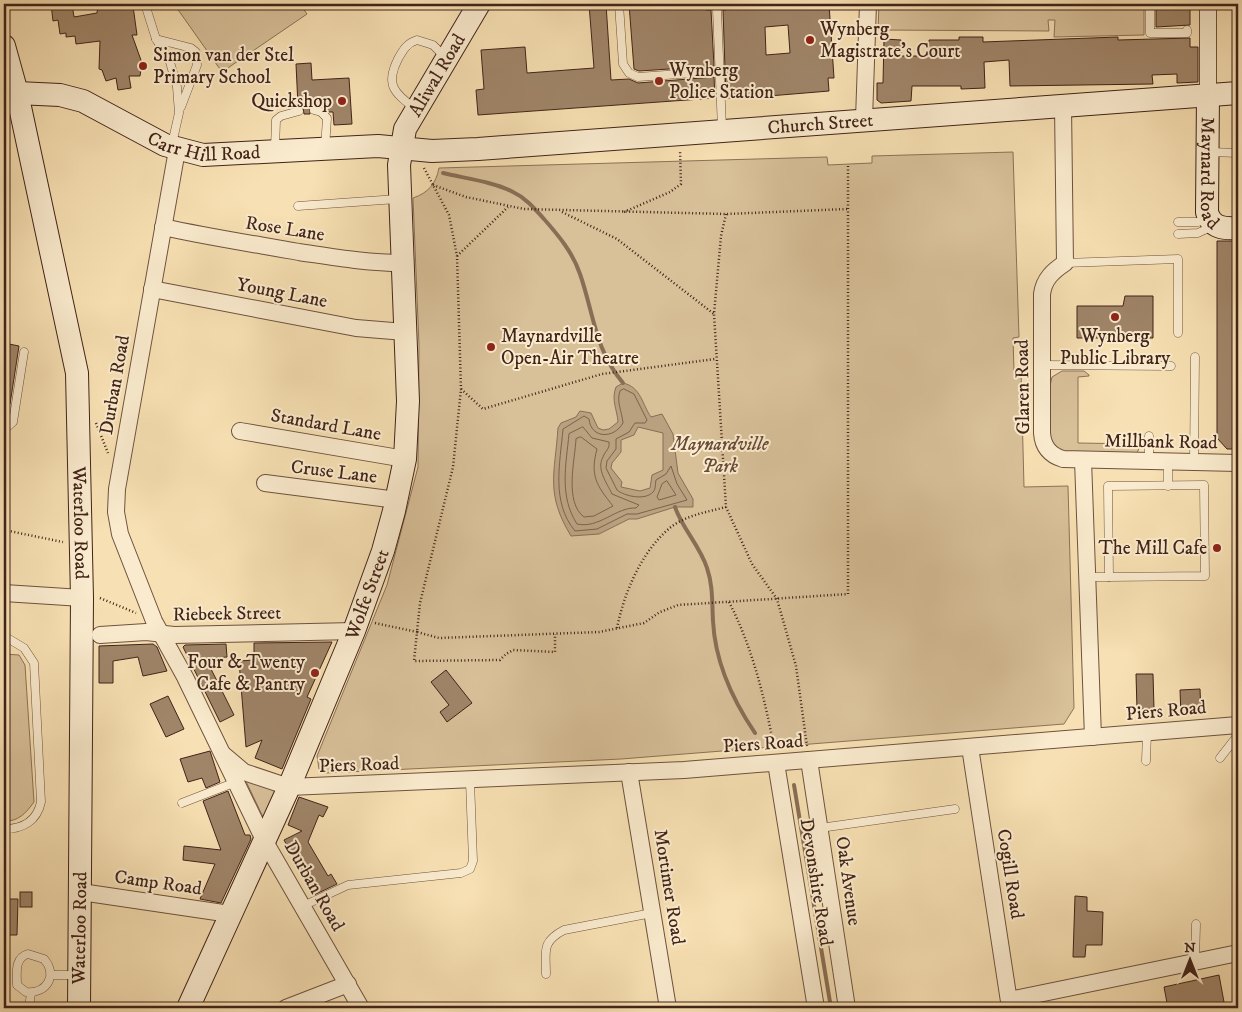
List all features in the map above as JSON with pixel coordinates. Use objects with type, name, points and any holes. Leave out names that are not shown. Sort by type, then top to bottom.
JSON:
[{"type":"street","name":"Aliwal Road","points":[[402,148],[405,129],[479,4]]},
{"type":"street","points":[[864,119],[868,4]]},
{"type":"street","points":[[1208,4],[1208,94]]},
{"type":"street","name":"Waterloo Road","points":[[4,46],[10,93],[77,373],[88,598],[79,1008]]},
{"type":"street","name":"Church Street","points":[[402,148],[450,150],[1238,92]]},
{"type":"street","name":"Carr Hill Road","points":[[10,93],[60,95],[84,101],[174,149],[203,155],[378,146],[402,148]]},
{"type":"street","name":"Maynard Road","points":[[1208,94],[1207,152],[1212,221],[1221,228],[1238,228]]},
{"type":"street","points":[[1063,106],[1065,263]]},
{"type":"street","name":"Wolfe Street","points":[[188,1008],[361,626],[397,500],[405,459],[408,401],[399,199],[399,165],[402,148]]},
{"type":"street","name":"Durban Road","points":[[174,149],[163,227],[117,489],[116,512],[120,534],[162,634],[224,755],[240,777],[264,840],[361,1008]]},
{"type":"street","name":"Rose Lane","points":[[163,227],[221,239],[336,258],[377,263],[402,263]]},
{"type":"street","name":"Glaren Road","points":[[1065,263],[1053,270],[1044,286],[1042,433],[1045,446],[1057,458],[1083,460]]},
{"type":"street","name":"Young Lane","points":[[152,289],[356,328],[405,332]]},
{"type":"street","name":"Standard Lane","points":[[240,431],[405,459]]},
{"type":"street","points":[[1083,460],[1094,737]]},
{"type":"street","name":"Millbank Road","points":[[1083,460],[1238,463]]},
{"type":"street","name":"Cruse Lane","points":[[265,483],[397,500]]},
{"type":"street","points":[[4,593],[88,598]]},
{"type":"street","name":"Riebeek Street","points":[[100,635],[361,626]]},
{"type":"street","name":"Piers Road","points":[[289,787],[629,772],[808,755],[970,746],[1238,725]]},
{"type":"street","name":"Cogill Road","points":[[970,746],[1010,1004]]},
{"type":"street","name":"Oak Avenue","points":[[808,755],[847,1008]]},
{"type":"street","name":"Devonshire Road","points":[[776,758],[816,1008]]},
{"type":"street","name":"Mortimer Road","points":[[629,772],[668,1008]]},
{"type":"street","name":"Durban Road","points":[[240,777],[289,787]]},
{"type":"street","name":"Camp Road","points":[[81,892],[230,914]]},
{"type":"street","points":[[1010,1004],[1238,953]]},
{"type":"street","points":[[286,1008],[348,984]]},
{"type":"lane","points":[[145,4],[156,39],[174,74],[179,113]]},
{"type":"lane","points":[[619,4],[623,64],[629,73],[638,76],[720,71]]},
{"type":"lane","points":[[1150,4],[1150,34],[1187,34],[1187,30]]},
{"type":"lane","points":[[717,10],[722,130]]},
{"type":"lane","points":[[156,39],[191,48],[198,58],[179,113],[174,149]]},
{"type":"lane","points":[[416,109],[399,96],[392,83],[393,70],[400,55],[407,45],[416,40],[433,45],[446,58]]},
{"type":"lane","points":[[274,151],[276,120],[299,110]]},
{"type":"lane","points":[[314,110],[321,112],[327,118],[325,148]]},
{"type":"lane","points":[[1207,152],[1238,153]]},
{"type":"lane","points":[[298,206],[399,199]]},
{"type":"lane","points":[[1178,222],[1212,221]]},
{"type":"lane","points":[[1178,234],[1198,233],[1212,221]]},
{"type":"lane","points":[[1065,263],[1178,259],[1178,333]]},
{"type":"lane","points":[[4,430],[13,422],[24,352]]},
{"type":"lane","points":[[1194,462],[1195,357]]},
{"type":"lane","points":[[1042,365],[1171,366]]},
{"type":"lane","points":[[1149,436],[1149,461]]},
{"type":"lane","points":[[1168,462],[1168,486]]},
{"type":"lane","points":[[1088,577],[1109,577],[1205,576],[1204,485],[1108,486],[1109,577]]},
{"type":"lane","points":[[4,636],[24,648],[34,663],[41,802],[37,814],[28,823],[14,829],[4,829]]},
{"type":"lane","points":[[1146,761],[1147,733]]},
{"type":"lane","points":[[1220,758],[1238,735]]},
{"type":"lane","points":[[182,804],[240,777]]},
{"type":"lane","points":[[303,906],[348,885],[461,874],[470,869],[473,861],[470,780]]},
{"type":"lane","points":[[820,828],[955,809]]},
{"type":"lane","points":[[546,974],[546,946],[553,936],[564,930],[653,913]]},
{"type":"lane","points":[[1195,962],[1196,924]]},
{"type":"lane","points":[[34,954],[48,963],[51,975],[50,980],[42,989],[31,992],[21,990],[17,985],[18,963],[22,956],[34,954]]},
{"type":"lane","points":[[51,975],[79,975]]},
{"type":"lane","points":[[29,1008],[31,992]]},
{"type":"path","points":[[623,213],[670,192],[681,184],[680,148]]},
{"type":"path","points":[[361,626],[417,632],[439,638],[599,632],[644,623],[660,612],[678,604],[848,594],[848,164]]},
{"type":"path","points":[[424,168],[431,185],[449,215],[457,256],[461,389],[453,467],[420,603],[414,661],[500,660],[513,650],[555,652],[555,634]]},
{"type":"path","points":[[431,185],[466,197],[524,209],[623,213],[726,214],[847,210]]},
{"type":"path","points":[[457,256],[508,207]]},
{"type":"path","points":[[560,211],[617,239],[714,314]]},
{"type":"path","points":[[726,214],[720,236],[714,314],[715,359],[726,507],[752,564],[777,599],[796,666],[808,755]]},
{"type":"path","points":[[461,389],[482,409],[602,374],[715,359]]},
{"type":"path","points":[[94,418],[110,458]]},
{"type":"path","points":[[617,628],[628,587],[650,551],[671,528],[692,516],[726,507]]},
{"type":"path","points":[[4,530],[69,544]]},
{"type":"path","points":[[88,598],[100,598],[142,616]]},
{"type":"path","points":[[729,602],[739,621],[765,703],[776,758]]},
{"type":"green space","points":[[174,4],[300,4],[307,14],[222,72]]},
{"type":"green space","points":[[879,4],[1144,4],[1144,35],[1054,37],[1055,20],[1048,20],[1049,31],[878,30]]},
{"type":"green space","name":"Maynardville Park","points":[[1013,152],[1019,337],[1013,338],[1014,371],[1021,371],[1024,487],[1068,486],[1074,708],[1064,724],[621,759],[325,773],[319,769],[317,756],[387,585],[418,467],[419,345],[413,198],[430,187],[436,179],[439,168],[827,157],[828,165],[872,163],[872,156]]},
{"type":"green space","points":[[1062,371],[1084,371],[1089,375],[1078,377],[1078,443],[1141,444],[1137,453],[1061,452],[1052,444],[1050,434],[1050,386],[1052,377]]},
{"type":"green space","points":[[4,654],[19,655],[25,665],[34,802],[21,816],[9,821],[4,821]]},
{"type":"green space","points":[[244,777],[278,791],[263,817]]},
{"type":"water","points":[[623,383],[629,385],[637,392],[651,417],[662,414],[673,434],[678,473],[693,499],[693,507],[675,507],[637,519],[629,519],[599,534],[571,536],[563,521],[555,495],[554,471],[558,428],[561,423],[576,417],[580,411],[591,413],[598,428],[603,430],[609,429],[618,422],[614,400],[616,387]],"holes":[[[638,427],[663,433],[663,470],[652,475],[650,488],[640,491],[621,487],[622,482],[611,468],[612,463],[621,452],[621,440],[634,435]]]},
{"type":"building","points":[[51,4],[72,4],[74,17],[97,13],[98,5],[126,4],[126,7],[133,6],[137,35],[132,35],[142,63],[140,76],[129,76],[131,88],[118,90],[116,78],[106,81],[102,70],[99,69],[100,41],[76,44],[75,36],[66,37],[66,33],[60,34],[58,20],[53,21]]},
{"type":"building","points":[[589,4],[606,4],[611,80],[629,79],[638,83],[714,77],[715,98],[478,115],[476,90],[484,89],[481,50],[525,47],[527,73],[594,68]]},
{"type":"building","points":[[629,4],[706,4],[706,10],[711,10],[714,66],[639,71],[634,69]]},
{"type":"building","name":"Wynberg Magistrate's Court","points":[[726,4],[829,4],[834,78],[828,78],[829,91],[726,98],[723,10],[726,10]],"holes":[[[788,25],[790,53],[766,55],[765,27]]]},
{"type":"building","points":[[1156,4],[1190,4],[1190,25],[1156,27]]},
{"type":"building","points":[[959,37],[983,37],[983,42],[1118,37],[1118,40],[1190,38],[1190,47],[1198,47],[1198,82],[1177,83],[1177,74],[1152,75],[1153,84],[1010,86],[1009,60],[984,62],[985,88],[961,89],[961,86],[912,86],[911,101],[881,103],[877,100],[877,83],[883,83],[884,39],[901,40],[901,56],[929,56],[929,40],[959,40]]},
{"type":"building","points":[[311,63],[312,80],[349,78],[352,124],[334,125],[333,112],[329,112],[323,107],[310,106],[310,114],[304,114],[303,107],[298,106],[296,64]]},
{"type":"building","points":[[1217,241],[1238,241],[1238,449],[1227,449],[1217,438]]},
{"type":"building","name":"Wynberg Public Library","points":[[1125,296],[1153,296],[1153,338],[1077,338],[1077,306],[1123,306]]},
{"type":"building","points":[[4,343],[19,346],[10,404],[4,403]]},
{"type":"building","points":[[332,642],[307,697],[311,699],[282,769],[255,758],[262,740],[246,747],[239,661],[254,660],[254,643]]},
{"type":"building","points":[[153,644],[157,647],[167,671],[143,676],[138,657],[113,661],[113,683],[99,683],[99,646]]},
{"type":"building","points":[[226,644],[227,657],[206,659],[234,715],[220,722],[183,647],[185,645]]},
{"type":"building","points":[[446,670],[472,703],[447,722],[440,712],[449,705],[431,682]]},
{"type":"building","points":[[1136,674],[1153,674],[1154,709],[1137,709]]},
{"type":"building","points":[[1200,689],[1201,714],[1181,715],[1180,690]]},
{"type":"building","points":[[168,696],[184,729],[166,737],[150,704]]},
{"type":"building","points":[[210,751],[220,782],[206,788],[202,778],[188,782],[180,759]]},
{"type":"building","points":[[228,791],[245,835],[250,835],[251,839],[221,903],[200,899],[215,864],[183,860],[184,846],[221,850],[203,801]]},
{"type":"building","points":[[299,797],[328,807],[323,817],[319,815],[308,842],[328,876],[331,874],[337,884],[314,895],[284,840],[302,831],[288,825]]},
{"type":"building","points":[[20,892],[32,892],[32,907],[20,907]]},
{"type":"building","points":[[1075,896],[1087,897],[1087,911],[1103,912],[1102,945],[1086,945],[1085,957],[1073,957]]},
{"type":"building","points":[[4,899],[18,899],[17,935],[4,935]]},
{"type":"building","points":[[1219,975],[1224,1002],[1195,1008],[1194,1004],[1168,1008],[1164,987]]},
{"type":"waterway","points":[[443,173],[488,183],[513,192],[530,204],[550,225],[574,259],[585,289],[600,344],[613,370],[623,383]]},
{"type":"waterway","points":[[675,507],[707,568],[711,587],[714,636],[721,665],[732,693],[755,733]]},
{"type":"waterway","points":[[794,785],[831,1008]]},
{"type":"place","name":"Wynberg Magistrate's Court","points":[[810,40]]},
{"type":"place","name":"Simon van der Stel Primary School","points":[[143,66]]},
{"type":"place","name":"Wynberg Police Station","points":[[659,81]]},
{"type":"place","name":"Quickshop","points":[[342,101]]},
{"type":"place","name":"Wynberg Public Library","points":[[1115,317]]},
{"type":"place","name":"Maynardville Open-Air Theatre","points":[[491,347]]},
{"type":"place","name":"The Mill Cafe","points":[[1217,548]]},
{"type":"place","name":"Four & Twenty Cafe & Pantry","points":[[315,673]]}]
